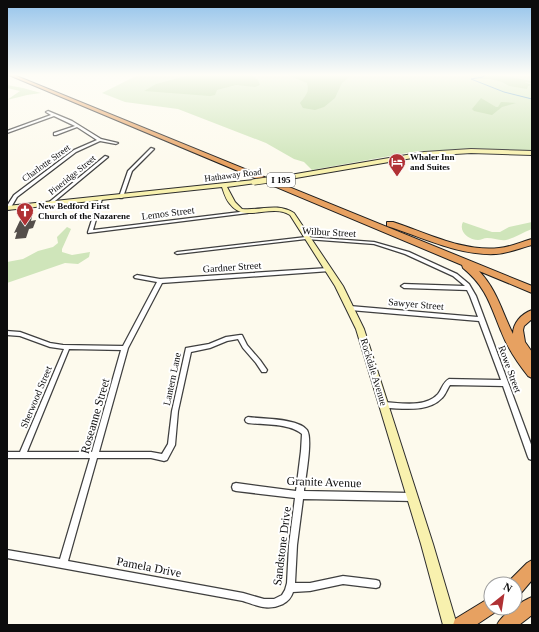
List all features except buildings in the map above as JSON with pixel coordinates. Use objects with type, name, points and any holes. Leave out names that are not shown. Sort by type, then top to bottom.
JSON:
[{"type":"highway","name":"I 195","points":[[83,104],[532,290]]},
{"type":"highway","name":"I 195","points":[[96,104],[532,282]]},
{"type":"highway","points":[[390,224],[456,245],[479,250],[500,250],[532,242]]},
{"type":"highway","points":[[443,253],[470,269],[486,285],[496,302],[510,339],[532,374]]},
{"type":"highway","points":[[532,314],[522,320],[517,330],[517,335],[522,347],[532,360]]},
{"type":"highway","points":[[523,579],[532,568]]},
{"type":"highway","points":[[523,583],[532,577]]},
{"type":"highway","points":[[505,625],[532,605]]},
{"type":"highway","points":[[461,625],[483,610]]},
{"type":"main road","name":"Hathaway Road","points":[[8,208],[224,186],[290,177],[424,154],[476,151],[532,153]]},
{"type":"main road","points":[[224,186],[235,208],[240,211],[248,212]]},
{"type":"main road","name":"Rockdale Avenue","points":[[248,212],[277,208],[286,210],[295,218],[350,308],[363,336],[412,497],[428,544],[450,625]]},
{"type":"street","points":[[48,112],[78,126],[100,140],[116,143]]},
{"type":"street","points":[[7,132],[53,115]]},
{"type":"street","points":[[55,134],[78,126]]},
{"type":"street","name":"Charlotte Street","points":[[8,208],[15,196],[75,151],[100,140]]},
{"type":"street","points":[[121,197],[126,178],[131,170],[152,149]]},
{"type":"street","name":"Pineridge Street","points":[[48,205],[106,157]]},
{"type":"street","name":"Lemos Street","points":[[100,199],[90,232],[248,212]]},
{"type":"street","name":"Wilbur Street","points":[[177,253],[306,238],[374,243],[394,249],[455,275],[469,288]]},
{"type":"street","name":"Gardner Street","points":[[137,276],[160,280],[328,270]]},
{"type":"street","name":"Roseanne Street","points":[[63,563],[125,348],[160,280]]},
{"type":"street","points":[[404,286],[469,288]]},
{"type":"street","name":"Rowe Street","points":[[469,288],[532,457]]},
{"type":"street","name":"Sawyer Street","points":[[350,308],[481,319]]},
{"type":"street","points":[[7,333],[18,334],[50,345],[67,348],[125,348]]},
{"type":"street","name":"Lantern Lane","points":[[95,456],[151,455],[164,458],[171,445],[175,411],[188,350],[210,346],[226,338],[240,337],[246,350],[261,364],[264,370]]},
{"type":"street","name":"Sherwood Street","points":[[22,454],[67,348]]},
{"type":"street","points":[[384,405],[418,405],[435,402],[441,396],[445,386],[449,382],[504,383]]},
{"type":"street","name":"Sandstone Drive","points":[[248,420],[292,424],[304,432],[305,451],[293,545],[290,588],[285,598]]},
{"type":"street","points":[[7,455],[95,456]]},
{"type":"street","name":"Granite Avenue","points":[[236,487],[300,495],[412,497]]},
{"type":"street","name":"Pamela Drive","points":[[7,554],[243,597],[264,603],[274,603],[285,598]]},
{"type":"street","points":[[290,588],[310,587],[343,580],[376,584]]},
{"type":"green space","points":[[144,104],[532,104],[532,151],[472,149],[418,151],[312,170],[304,162],[294,159],[266,143],[178,109]]},
{"type":"green space","points":[[301,104],[327,104],[315,110],[303,108]]},
{"type":"green space","points":[[476,104],[492,104],[498,107],[500,104],[511,104],[502,107],[492,115],[474,111],[472,109]]},
{"type":"green space","points":[[463,222],[492,232],[500,232],[509,227],[532,222],[532,229],[506,240],[487,238],[475,240],[468,237],[463,232]]},
{"type":"green space","points":[[67,227],[71,229],[62,252],[72,255],[90,252],[89,257],[78,264],[65,263],[7,283],[7,262],[23,259],[38,251],[53,247],[58,243],[57,237]]},
{"type":"place","name":"Whaler Inn and Suites","points":[[397,177]]},
{"type":"place","name":"New Bedford First Church of the Nazarene","points":[[25,226]]}]
